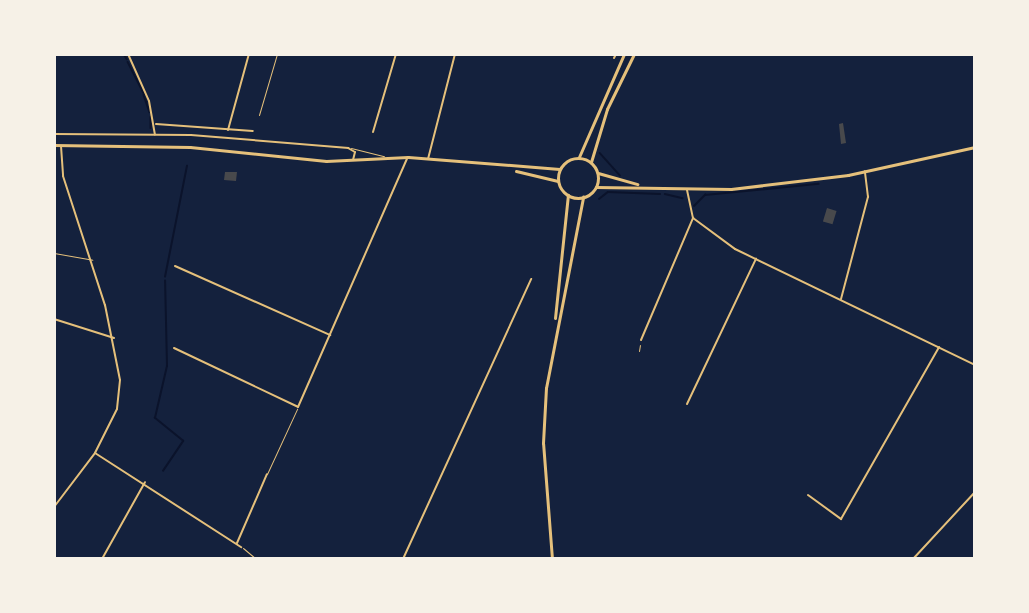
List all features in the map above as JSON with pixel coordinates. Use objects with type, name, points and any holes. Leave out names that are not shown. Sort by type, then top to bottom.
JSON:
[{"type":"main road","points":[[508,169],[560,169],[579,157],[624,54]]},
{"type":"main road","points":[[591,162],[604,116],[634,54]]},
{"type":"main road","points":[[54,145],[190,147],[353,161],[408,157],[508,169],[558,181],[568,195],[543,443],[552,559]]},
{"type":"main road","points":[[568,195],[583,197],[596,188],[642,185],[687,189],[865,171],[975,147]]},
{"type":"main road","points":[[579,157],[591,162],[598,173],[596,188]]},
{"type":"main road","points":[[558,181],[560,169]]},
{"type":"main road","points":[[598,173],[642,185]]},
{"type":"main road","points":[[553,335],[583,197]]},
{"type":"street","points":[[128,54],[156,124],[156,134]]},
{"type":"street","points":[[228,130],[249,54]]},
{"type":"street","points":[[373,132],[396,54]]},
{"type":"street","points":[[428,159],[455,54]]},
{"type":"street","points":[[614,58],[616,54]]},
{"type":"street","points":[[156,124],[253,131]]},
{"type":"street","points":[[54,134],[156,134],[351,148],[353,161]]},
{"type":"street","points":[[54,507],[95,453],[118,404],[114,338],[92,260],[63,176],[61,145]]},
{"type":"street","points":[[174,348],[297,407],[408,157]]},
{"type":"street","points":[[841,300],[868,196],[865,171]]},
{"type":"street","points":[[641,340],[693,218],[687,189]]},
{"type":"street","points":[[693,218],[756,259],[975,364]]},
{"type":"street","points":[[687,404],[756,259]]},
{"type":"street","points":[[176,266],[330,335]]},
{"type":"street","points":[[403,559],[531,279]]},
{"type":"street","points":[[54,319],[114,338]]},
{"type":"street","points":[[807,495],[841,519],[939,347]]},
{"type":"street","points":[[95,453],[145,482],[241,547]]},
{"type":"street","points":[[237,543],[267,474]]},
{"type":"street","points":[[102,559],[145,482]]},
{"type":"street","points":[[913,559],[975,492]]},
{"type":"lane","points":[[259,115],[277,54]]},
{"type":"lane","points":[[351,148],[385,157]]},
{"type":"lane","points":[[54,253],[92,260]]},
{"type":"lane","points":[[267,474],[297,407]]},
{"type":"lane","points":[[241,547],[256,559]]},
{"type":"path","points":[[639,351],[641,340]]},
{"type":"building","points":[[843,123],[846,143],[841,144],[839,124]]},
{"type":"building","points":[[225,172],[237,172],[236,181],[224,180]]},
{"type":"building","points":[[827,208],[837,211],[832,224],[823,221]]},
{"type":"waterway","points":[[124,54],[127,59]]},
{"type":"waterway","points":[[128,62],[144,94]]},
{"type":"waterway","points":[[144,95],[150,112]]},
{"type":"waterway","points":[[151,117],[151,128]]},
{"type":"waterway","points":[[600,153],[620,175]]},
{"type":"waterway","points":[[165,277],[187,166]]},
{"type":"waterway","points":[[694,206],[705,195],[818,184]]},
{"type":"waterway","points":[[599,199],[608,192],[660,194]]},
{"type":"waterway","points":[[665,194],[683,198]]},
{"type":"waterway","points":[[163,471],[183,441],[155,418],[167,366],[165,281]]}]
